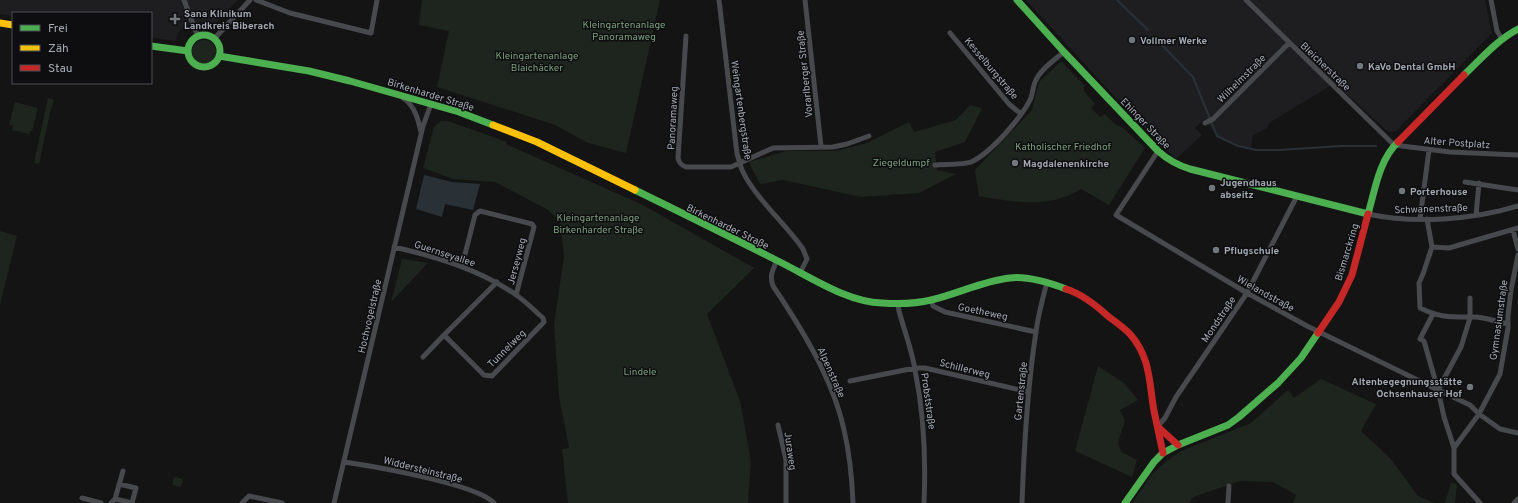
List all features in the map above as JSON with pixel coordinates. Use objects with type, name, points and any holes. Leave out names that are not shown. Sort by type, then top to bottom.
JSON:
[{"type":"main road","name":"Ehinger Straße","points":[[1017,0],[1064,52],[1167,159],[1186,168],[1368,214]]},
{"type":"main road","points":[[0,23],[12,25]]},
{"type":"main road","name":"Bismarckring","points":[[1125,503],[1154,462],[1164,453],[1178,445],[1228,425],[1240,418],[1292,368],[1339,302],[1352,275],[1381,168],[1394,145],[1502,39],[1518,29]]},
{"type":"main road","points":[[206,36],[214,39],[219,47],[219,56],[213,64],[200,67],[191,61],[188,51],[191,42],[198,37],[206,36]]},
{"type":"main road","points":[[152,46],[188,51]]},
{"type":"main road","name":"Birkenharder Straße","points":[[219,56],[309,71],[432,104],[478,119],[538,142],[777,260],[828,287],[862,300],[898,304],[931,300],[976,285],[1011,278],[1047,282],[1073,291],[1098,307],[1130,334],[1140,348],[1147,362],[1164,453]]},
{"type":"main road","points":[[1158,426],[1178,445]]},
{"type":"street","points":[[184,0],[198,37]]},
{"type":"street","points":[[214,39],[250,0]]},
{"type":"street","points":[[256,0],[290,13],[371,32],[377,0]]},
{"type":"street","name":"Weingartenbergstraße","points":[[719,0],[737,154],[743,172],[802,249],[807,260],[800,273]]},
{"type":"street","name":"Vorarlberger Straße","points":[[805,0],[821,146]]},
{"type":"street","name":"Bleicherstraße","points":[[1246,0],[1394,145]]},
{"type":"street","points":[[1491,0],[1497,31],[1502,39]]},
{"type":"street","name":"Kesselburgstraße","points":[[950,33],[1009,104],[1021,114]]},
{"type":"street","name":"Panoramaweg","points":[[686,36],[679,161],[686,167],[731,166],[740,163]]},
{"type":"street","name":"Wilhelmstraße","points":[[1205,123],[1213,119],[1289,43]]},
{"type":"street","points":[[935,165],[970,162],[986,152],[999,140],[1021,114],[1031,97],[1036,79],[1050,63],[1064,52]]},
{"type":"street","points":[[399,95],[408,101],[417,115],[422,133]]},
{"type":"street","name":"Hochvogelstraße","points":[[334,503],[422,133],[432,104]]},
{"type":"street","points":[[740,163],[773,148],[833,147],[847,144],[869,136]]},
{"type":"street","name":"Alter Postplatz","points":[[1394,145],[1429,150],[1518,155]]},
{"type":"street","points":[[1420,219],[1429,150]]},
{"type":"street","name":"Wielandstraße","points":[[1158,151],[1116,215],[1247,293],[1319,332],[1470,404],[1479,414],[1500,428],[1518,433]]},
{"type":"street","points":[[1465,182],[1518,190]]},
{"type":"street","points":[[1476,215],[1479,183]]},
{"type":"street","name":"Mondstraße","points":[[1158,426],[1165,418],[1176,397],[1247,293],[1297,196]]},
{"type":"street","name":"Schwanenstraße","points":[[1368,214],[1384,218],[1427,219],[1476,215],[1518,206]]},
{"type":"street","name":"Jerseyweg","points":[[462,266],[475,215],[480,211],[532,224],[534,227],[516,295]]},
{"type":"street","points":[[1427,219],[1432,247],[1419,283],[1420,308],[1433,314],[1451,318],[1474,317],[1508,324]]},
{"type":"street","points":[[1432,247],[1449,248],[1516,229],[1518,249]]},
{"type":"street","name":"Guernseyallee","points":[[394,247],[431,256],[462,266],[496,282],[516,295],[543,318],[544,322]]},
{"type":"street","name":"Gymnasiumstraße","points":[[1454,448],[1479,414],[1500,374],[1508,328],[1511,290],[1518,255]]},
{"type":"street","name":"Alpenstraße","points":[[777,260],[771,273],[770,280],[772,286],[800,327],[815,354],[844,429],[852,476],[853,503]]},
{"type":"street","points":[[423,357],[496,282]]},
{"type":"street","name":"Gartenstraße","points":[[1022,503],[1023,462],[1029,392],[1036,332],[1047,282]]},
{"type":"street","points":[[1438,390],[1461,347],[1470,318],[1470,298]]},
{"type":"street","name":"Goetheweg","points":[[931,300],[933,306],[945,312],[1036,332]]},
{"type":"street","name":"Probststraße","points":[[898,304],[915,368],[922,411],[925,444],[924,503]]},
{"type":"street","points":[[1433,314],[1420,339],[1424,341],[1444,417],[1454,448],[1454,474],[1480,503]]},
{"type":"street","name":"Tunnelweg","points":[[444,336],[484,375],[492,376],[544,322]]},
{"type":"street","name":"Schillerweg","points":[[850,381],[915,368],[926,368],[1029,392]]},
{"type":"street","name":"Juraweg","points":[[778,425],[786,460],[786,503]]},
{"type":"street","name":"Widdersteinstraße","points":[[344,462],[386,469],[475,491],[494,503]]},
{"type":"street","points":[[119,484],[136,488],[133,503],[113,501],[123,471]]},
{"type":"street","points":[[1228,503],[1229,486]]},
{"type":"street","points":[[242,503],[249,496],[282,503]]},
{"type":"street","points":[[82,498],[101,503]]},
{"type":"street","points":[[1514,503],[1518,499]]},
{"type":"shaded area","name":"Sana Klinikum Landkreis Biberach","points":[[0,0],[238,0],[215,24],[200,22],[185,27],[179,31],[175,41],[152,37],[152,12],[12,12],[12,16],[0,14]]},
{"type":"shaded area","points":[[1026,0],[1485,0],[1492,33],[1396,131],[1391,132],[1386,130],[1335,83],[1269,123],[1267,128],[1253,135],[1251,148],[1238,146],[1217,136],[1204,119],[1195,128],[1202,135],[1176,159],[1127,110]]},
{"type":"shaded area","points":[[424,175],[452,182],[480,184],[473,210],[445,204],[442,217],[416,209]]},
{"type":"green space","points":[[422,0],[660,0],[626,153],[588,143],[555,125],[437,87],[449,31],[419,25]]},
{"type":"green space","points":[[204,40],[212,44],[216,52],[212,60],[204,64],[196,60],[192,52],[196,44]]},
{"type":"green space","name":"Katholischer Friedhof","points":[[1061,61],[1084,85],[1084,91],[1095,104],[1091,108],[1100,117],[1105,114],[1116,125],[1122,127],[1145,148],[1109,205],[1081,189],[1069,195],[1044,202],[1018,202],[979,196],[975,170],[1032,110],[1039,82]]},
{"type":"green space","points":[[48,98],[54,100],[39,164],[34,163]]},
{"type":"green space","points":[[15,102],[38,108],[30,134],[12,130],[13,126],[9,125]]},
{"type":"green space","name":"Ziegeldumpf","points":[[970,105],[982,108],[965,142],[935,152],[937,170],[956,174],[919,193],[861,197],[783,180],[760,184],[749,162],[786,151],[836,151],[867,143],[909,122],[914,132],[956,120]]},
{"type":"green space","name":"Lindele","points":[[441,121],[448,121],[507,142],[506,144],[643,205],[754,268],[707,314],[740,401],[751,461],[748,503],[568,503],[562,449],[569,448],[559,396],[554,325],[564,256],[560,221],[548,210],[495,182],[453,179],[423,168],[434,127]]},
{"type":"green space","points":[[0,231],[17,236],[0,305]]},
{"type":"green space","points":[[402,259],[428,263],[391,302]]},
{"type":"green space","points":[[1098,366],[1124,383],[1138,400],[1120,410],[1125,421],[1118,442],[1121,452],[1137,460],[1132,477],[1075,451]]},
{"type":"green space","points":[[1321,379],[1376,404],[1361,431],[1390,458],[1418,496],[1434,503],[1293,503],[1296,495],[1273,482],[1240,481],[1193,497],[1189,503],[1132,503],[1152,474],[1181,451],[1251,423],[1288,390],[1294,398]]},
{"type":"green space","points":[[174,477],[183,479],[181,487],[172,485]]},
{"type":"green space","points":[[1451,483],[1457,484],[1455,503],[1445,503]]},
{"type":"waterway","points":[[1117,0],[1148,30]]},
{"type":"waterway","points":[[1154,37],[1193,77],[1217,136],[1238,146],[1256,150],[1376,146]]},
{"type":"traffic: fast","points":[[1017,0],[1158,151],[1173,162],[1190,169],[1368,214],[1382,166],[1386,157],[1398,142]]},
{"type":"traffic: fast","points":[[1464,75],[1496,44],[1510,33],[1518,29]]},
{"type":"traffic: fast","points":[[204,35],[215,40],[220,51],[215,62],[204,67],[193,62],[188,51],[193,40],[204,35]]},
{"type":"traffic: fast","points":[[152,46],[188,51]]},
{"type":"traffic: fast","points":[[219,56],[309,71],[350,81],[459,112],[493,125]]},
{"type":"traffic: fast","points":[[635,190],[828,287],[868,302],[900,304],[925,301],[990,282],[1010,278],[1031,279],[1066,289]]},
{"type":"traffic: fast","points":[[1125,503],[1154,462],[1163,453],[1178,445],[1228,425],[1239,417],[1278,383],[1301,358],[1318,333]]},
{"type":"traffic: slow","points":[[0,23],[12,25]]},
{"type":"traffic: slow","points":[[493,125],[537,142],[635,190]]},
{"type":"traffic: jam","points":[[1398,142],[1464,75]]},
{"type":"traffic: jam","points":[[1318,333],[1339,302],[1352,275],[1368,214]]},
{"type":"traffic: jam","points":[[1066,289],[1078,294],[1094,305],[1128,332],[1137,343],[1146,362],[1163,453]]},
{"type":"traffic: jam","points":[[1158,427],[1178,445]]},
{"type":"place","name":"Sana Klinikum Landkreis Biberach","points":[[175,19]]},
{"type":"place","name":"Vollmer Werke","points":[[1132,40]]},
{"type":"place","name":"KaVo Dental GmbH","points":[[1360,66]]},
{"type":"place","name":"Magdalenenkirche","points":[[1015,163]]},
{"type":"place","name":"Jugendhaus abseitz","points":[[1212,188]]},
{"type":"place","name":"Porterhouse","points":[[1402,191]]},
{"type":"place","name":"Pflugschule","points":[[1216,250]]},
{"type":"place","name":"Altenbegegnungsstätte Ochsenhauser Hof","points":[[1470,387]]},
{"type":"park label","name":"Kleingartenanlage Panoramaweg","points":[[624,30]]},
{"type":"park label","name":"Kleingartenanlage Blaichäcker","points":[[537,60]]},
{"type":"park label","name":"Kleingartenanlage Birkenharder Straße","points":[[598,222]]}]
